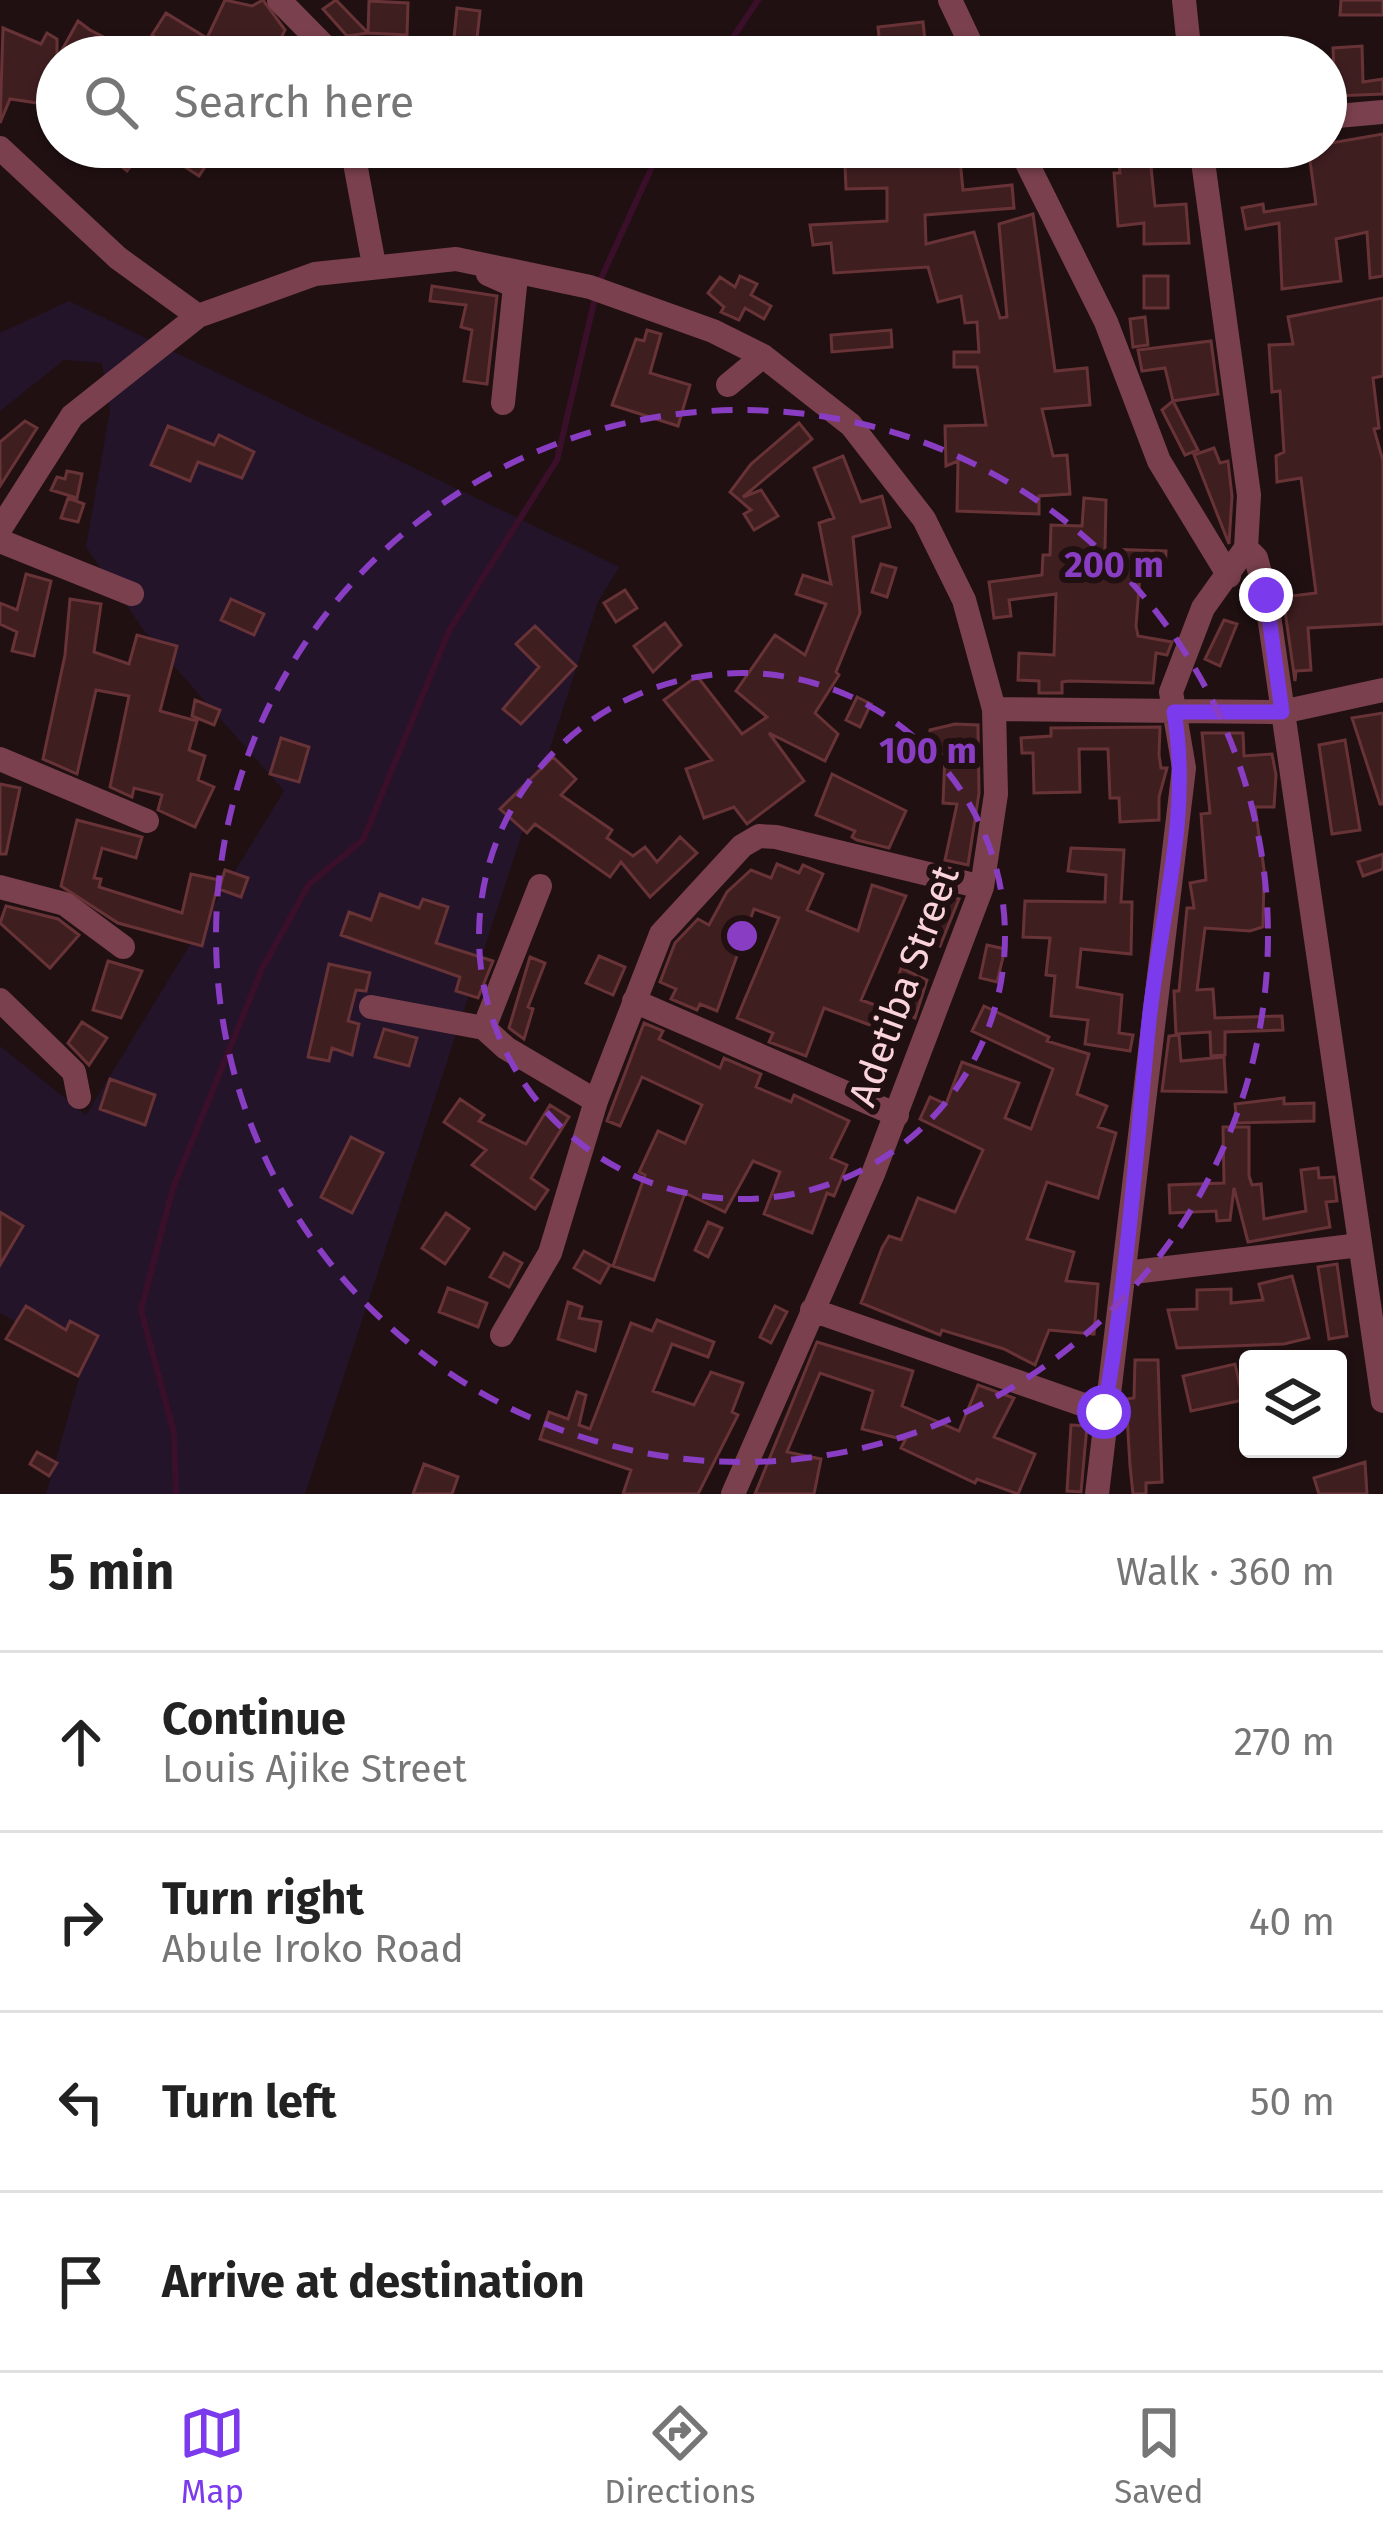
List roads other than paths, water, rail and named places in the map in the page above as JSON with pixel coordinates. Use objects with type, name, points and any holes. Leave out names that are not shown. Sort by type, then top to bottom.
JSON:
[{"type":"street","points":[[279,0],[314,36]]},
{"type":"street","points":[[950,0],[966,36]]},
{"type":"street","points":[[1184,0],[1188,36]]},
{"type":"street","points":[[1347,115],[1383,112]]},
{"type":"street","points":[[0,148],[118,258],[198,316]]},
{"type":"street","points":[[356,168],[374,265]]},
{"type":"street","points":[[1029,168],[1106,322],[1159,461],[1228,576]]},
{"type":"street","points":[[1097,1494],[1150,1018],[1184,768],[1171,692],[1203,608],[1246,548],[1249,495],[1243,440],[1204,168]]},
{"type":"street","points":[[456,259],[515,286],[503,403]]},
{"type":"street","name":"Adetiba Street","points":[[0,529],[72,416],[198,316],[315,274],[456,259],[590,286],[713,331],[763,356],[851,424],[924,519],[964,600],[994,709],[996,794],[982,887],[896,1115],[733,1494]]},
{"type":"street","points":[[728,385],[763,356]]},
{"type":"street","points":[[0,541],[132,594]]},
{"type":"street","points":[[1246,548],[1256,558],[1266,595],[1383,1401]]},
{"type":"street","points":[[994,709],[1282,712],[1383,690]]},
{"type":"street","points":[[0,759],[147,821]]},
{"type":"street","points":[[502,1335],[550,1253],[596,1101],[661,934],[742,846],[759,836],[982,887]]},
{"type":"street","points":[[484,1028],[539,886]]},
{"type":"street","points":[[0,887],[65,904],[123,947]]},
{"type":"street","points":[[0,1000],[74,1072],[79,1097]]},
{"type":"street","points":[[634,1001],[896,1115]]},
{"type":"street","points":[[371,1007],[484,1028],[506,1048],[596,1101]]},
{"type":"street","points":[[1125,1274],[1360,1245]]},
{"type":"street","points":[[812,1310],[1104,1412]]},
{"type":"waterway","points":[[734,36],[758,0]]},
{"type":"waterway","points":[[598,285],[651,168]]},
{"type":"waterway","points":[[176,1494],[174,1433],[141,1310],[173,1188],[262,969],[309,884],[363,840],[449,631],[557,460],[595,298]]}]
